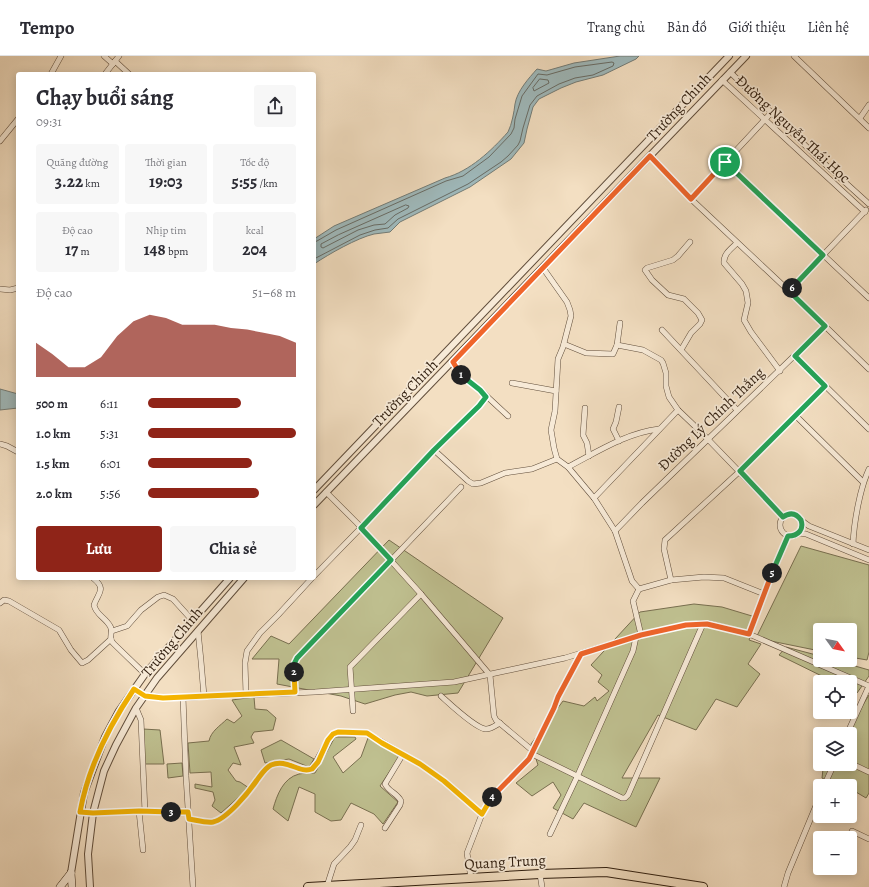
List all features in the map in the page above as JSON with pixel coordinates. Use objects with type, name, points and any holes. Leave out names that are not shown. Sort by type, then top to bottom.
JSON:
[{"type":"main road","name":"Quang Trung","points":[[308,887],[411,884],[471,878],[606,872],[703,887]]},
{"type":"main road","points":[[60,887],[71,873]]},
{"type":"main road","points":[[71,873],[72,887]]},
{"type":"street","points":[[52,72],[61,56]]},
{"type":"street","points":[[104,56],[126,72]]},
{"type":"street","points":[[106,72],[119,56]]},
{"type":"street","name":"Trường Chinh","points":[[316,488],[730,56]]},
{"type":"street","name":"Trường Chinh","points":[[316,503],[746,56]]},
{"type":"street","points":[[794,56],[869,128]]},
{"type":"street","name":"Đường Nguyễn Thái Học","points":[[730,72],[868,208]]},
{"type":"street","name":"Đường Nguyễn Thái Học","points":[[722,80],[868,208]]},
{"type":"street","points":[[860,118],[869,105]]},
{"type":"street","points":[[691,199],[771,113]]},
{"type":"street","points":[[0,141],[16,121]]},
{"type":"street","points":[[639,151],[649,158],[868,366]]},
{"type":"street","points":[[725,162],[869,298]]},
{"type":"street","points":[[789,291],[868,208]]},
{"type":"street","points":[[681,350],[691,333],[702,320],[684,299],[668,296],[652,280],[645,270],[647,268],[673,260],[690,242]]},
{"type":"street","points":[[737,242],[726,254],[723,259],[724,263],[746,291],[748,303],[744,320],[750,332],[780,370]]},
{"type":"street","points":[[543,268],[567,302],[570,310],[570,322],[558,359],[555,411],[551,430],[557,459],[568,468],[594,498],[615,531],[632,581],[639,589]]},
{"type":"street","points":[[0,289],[10,290],[16,288]]},
{"type":"street","points":[[564,344],[586,352],[611,355],[617,346],[620,323]]},
{"type":"street","name":"Đường Lý Chính Thắng","points":[[615,531],[737,410],[825,326]]},
{"type":"street","points":[[662,330],[737,410]]},
{"type":"street","points":[[617,346],[643,350],[661,360],[666,373],[666,386],[669,397],[678,410],[740,471],[783,517]]},
{"type":"street","points":[[795,356],[869,429]]},
{"type":"street","points":[[442,357],[452,363],[461,376],[480,390],[508,416]]},
{"type":"street","points":[[512,383],[556,391]]},
{"type":"street","points":[[671,580],[664,549],[665,540],[740,471],[825,386]]},
{"type":"street","points":[[316,574],[486,397]]},
{"type":"street","points":[[619,407],[613,429],[619,441]]},
{"type":"street","points":[[585,408],[583,435],[587,442],[589,456]]},
{"type":"street","points":[[594,498],[678,410]]},
{"type":"street","points":[[796,416],[863,482]]},
{"type":"street","points":[[568,468],[619,441],[646,431],[659,429]]},
{"type":"street","points":[[0,444],[16,451]]},
{"type":"street","points":[[434,450],[473,484],[480,483],[505,473],[532,469],[557,459]]},
{"type":"street","points":[[853,544],[854,530],[863,482],[869,469]]},
{"type":"street","points":[[316,488],[326,492],[391,560],[490,675],[494,716],[500,723],[532,753],[577,777],[622,798],[625,798],[628,795],[703,624]]},
{"type":"street","points":[[295,692],[294,664],[297,658],[462,488]]},
{"type":"street","points":[[802,521],[802,528],[799,533],[793,536],[788,536],[781,530],[780,521],[783,517],[791,513],[798,516],[809,526],[869,550]]},
{"type":"street","points":[[799,533],[806,534],[869,560]]},
{"type":"street","points":[[749,634],[788,536]]},
{"type":"street","points":[[550,834],[633,651],[638,636],[633,601],[639,589],[671,580],[704,577],[724,578],[764,594]]},
{"type":"street","points":[[0,603],[4,600],[10,601],[56,628],[63,634],[73,654],[82,663],[88,660],[111,639],[112,631],[110,626],[97,614],[94,605],[101,592],[101,587],[97,580]]},
{"type":"street","name":"Trường Chinh","points":[[71,873],[84,793],[105,737],[119,711],[145,674],[228,580]]},
{"type":"street","name":"Trường Chinh","points":[[90,887],[88,854],[93,813],[104,771],[136,708],[158,678],[242,580]]},
{"type":"street","points":[[246,694],[245,663],[247,651],[260,632],[310,580]]},
{"type":"street","points":[[353,711],[350,666],[421,594]]},
{"type":"street","points":[[112,631],[127,626],[141,610],[158,597],[164,595],[173,599],[192,620]]},
{"type":"street","points":[[134,689],[145,696],[163,698],[351,689],[454,682],[581,654],[638,636],[686,625],[703,624],[749,634],[869,686],[850,727]]},
{"type":"street","points":[[198,631],[202,661],[204,696]]},
{"type":"street","points":[[111,639],[118,648],[145,674]]},
{"type":"street","points":[[471,878],[468,853],[482,814],[495,793],[529,759],[558,697],[581,654]]},
{"type":"street","points":[[441,696],[477,725],[485,729],[489,729],[500,723]]},
{"type":"street","points":[[183,697],[193,887]]},
{"type":"street","points":[[136,708],[141,720],[143,850]]},
{"type":"street","points":[[189,819],[213,822],[220,818],[243,799],[265,769],[270,765],[278,762],[304,770],[312,769],[318,762],[328,740],[333,734],[338,732],[367,733],[420,764],[444,781],[482,814]]},
{"type":"street","points":[[385,828],[401,801],[400,797],[387,788],[385,784],[403,754]]},
{"type":"street","points":[[857,767],[869,772]]},
{"type":"street","points":[[80,812],[188,812]]},
{"type":"street","points":[[784,887],[813,812]]},
{"type":"street","points":[[327,886],[334,864],[355,840],[361,825]]},
{"type":"street","points":[[857,833],[869,839]]},
{"type":"street","points":[[540,874],[542,887]]},
{"type":"green space","points":[[389,540],[503,618],[458,693],[427,696],[411,692],[365,704],[341,696],[277,684],[279,659],[252,659],[271,636],[289,644]]},
{"type":"green space","points":[[801,546],[869,565],[869,652],[867,660],[857,658],[857,623],[813,623],[813,650],[756,638]]},
{"type":"green space","points":[[694,604],[722,607],[752,616],[755,627],[749,640],[761,644],[748,664],[760,674],[737,707],[716,699],[696,730],[658,715],[622,778],[660,778],[636,827],[584,803],[573,819],[553,808],[561,795],[553,782],[532,796],[516,783],[538,765],[531,744],[563,701],[584,706],[595,697],[597,701],[609,691],[598,682],[602,675],[591,665],[640,612]]},
{"type":"green space","points":[[786,647],[813,654],[813,667],[857,667],[869,670],[869,676],[857,693],[857,675],[820,675],[779,655]]},
{"type":"green space","points":[[869,695],[869,793],[866,798],[857,793],[857,779],[822,778],[823,771],[857,771],[857,727],[849,727],[854,719],[857,719],[857,714]]},
{"type":"green space","points":[[254,697],[255,709],[267,710],[276,718],[273,730],[254,732],[251,737],[254,743],[234,747],[241,765],[233,763],[228,770],[236,781],[249,788],[221,813],[212,806],[215,800],[213,792],[195,788],[195,784],[212,787],[211,772],[190,773],[188,743],[209,741],[214,731],[227,719],[234,723],[242,716],[232,700]]},
{"type":"green space","points":[[143,729],[160,730],[164,764],[145,764]]},
{"type":"green space","points":[[335,737],[355,737],[356,739],[333,757],[343,773],[361,757],[368,738],[400,756],[380,786],[398,802],[383,824],[374,814],[351,803],[341,820],[331,821],[315,812],[315,794],[299,787],[288,821],[273,809],[276,798],[289,779],[299,774],[315,773]]},
{"type":"green space","points":[[281,740],[314,759],[309,767],[289,759],[265,763],[261,750]]},
{"type":"green space","points":[[182,763],[183,776],[168,778],[167,764]]},
{"type":"water","points":[[620,56],[639,56],[636,59],[603,75],[576,82],[539,99],[533,107],[524,143],[511,159],[470,187],[400,222],[390,232],[367,236],[335,251],[316,263],[316,238],[334,226],[463,171],[480,160],[508,132],[512,122],[518,94],[537,69],[546,71],[574,63]]},
{"type":"water","points":[[0,389],[16,393],[16,408],[0,410]]},
{"type":"route","points":[[650,156],[691,199],[725,162],[823,255],[789,291],[825,326],[795,356],[825,386],[740,471],[783,517],[786,514],[795,514],[801,520],[802,524],[802,528],[797,535],[788,536],[749,634],[707,624],[686,625],[641,635],[581,654],[558,697],[529,759],[495,793],[482,814],[459,793],[420,764],[382,743],[370,734],[362,732],[338,732],[333,734],[328,740],[318,762],[312,769],[304,770],[278,762],[270,765],[265,769],[243,799],[213,822],[189,819],[188,812],[80,812],[84,793],[105,737],[119,711],[134,689],[145,696],[163,698],[295,692],[294,664],[297,658],[391,560],[361,528],[486,397],[480,390],[461,376],[453,362],[650,156]]}]
